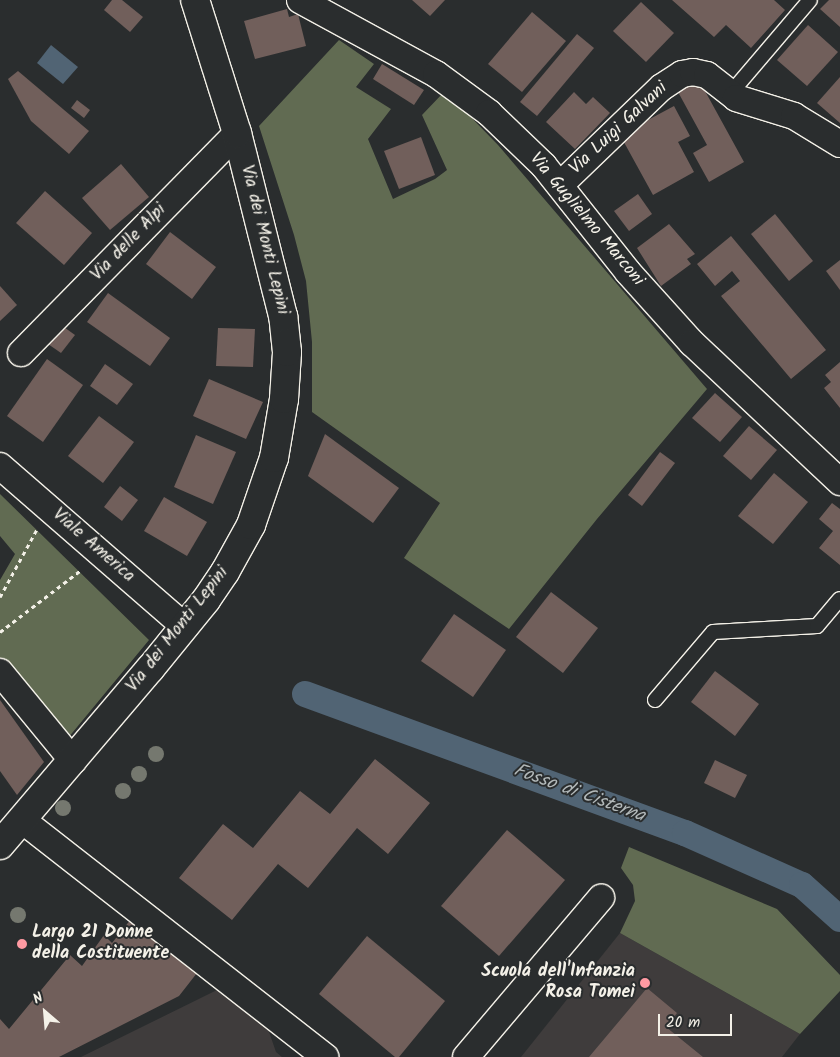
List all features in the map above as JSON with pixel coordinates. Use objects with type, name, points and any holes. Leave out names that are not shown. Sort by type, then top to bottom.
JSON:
[{"type":"street","name":"Via dei Monti Lepini","points":[[0,845],[185,626],[225,572],[251,525],[268,479],[284,399],[287,352],[283,316],[237,133],[195,0]]},
{"type":"street","name":"Via Guglielmo Marconi","points":[[300,0],[416,62],[455,87],[517,139],[560,185],[628,272],[674,324],[730,381],[840,482]]},
{"type":"street","name":"Via Luigi Galvani","points":[[560,185],[672,79],[682,74],[698,72],[712,79],[730,94],[744,101],[794,116],[840,144]]},
{"type":"street","name":"Via delle Alpi","points":[[21,353],[237,133]]},
{"type":"street","name":"Viale America","points":[[0,466],[185,626]]},
{"type":"street","points":[[0,672],[72,761]]},
{"type":"street","points":[[22,820],[325,1057]]},
{"type":"street","points":[[466,1057],[601,898]]},
{"type":"lane","points":[[730,94],[810,0]]},
{"type":"lane","points":[[656,700],[713,632],[816,626],[840,599]]},
{"type":"path","points":[[0,597],[49,508]]},
{"type":"path","points":[[0,632],[102,555]]},
{"type":"shaded area","name":"Scuola dell'Infanzia Rosa Tomei","points":[[620,933],[800,1034],[782,1057],[521,1057]]},
{"type":"shaded area","points":[[217,990],[266,1023],[276,1052],[282,1057],[81,1057]]},
{"type":"green space","points":[[339,40],[374,64],[356,87],[391,109],[368,139],[393,199],[435,179],[447,170],[422,115],[443,93],[462,108],[498,145],[707,389],[597,519],[509,629],[404,558],[440,503],[312,412],[312,342],[306,281],[294,235],[259,126]]},
{"type":"green space","points":[[0,494],[149,640],[68,738],[0,658],[0,580],[15,554],[0,536]]},
{"type":"green space","points":[[629,847],[777,909],[840,975],[840,991],[800,1034],[620,933],[635,901],[633,885],[621,868]]},
{"type":"water","points":[[51,45],[78,67],[63,84],[37,63]]},
{"type":"building","points":[[112,0],[122,0],[143,17],[130,32],[104,10]]},
{"type":"building","points":[[412,0],[445,0],[430,16]]},
{"type":"building","points":[[672,0],[774,0],[785,10],[751,48],[726,25],[714,37]]},
{"type":"building","points":[[829,0],[840,0],[840,27],[820,9]]},
{"type":"building","points":[[641,2],[674,33],[646,62],[613,31]]},
{"type":"building","points":[[287,9],[289,17],[298,14],[306,46],[255,59],[244,21]]},
{"type":"building","points":[[532,12],[566,41],[522,92],[488,64]]},
{"type":"building","points":[[808,25],[838,52],[807,86],[777,60]]},
{"type":"building","points":[[577,34],[594,48],[537,116],[520,102]]},
{"type":"building","points":[[382,64],[424,90],[414,105],[373,79]]},
{"type":"building","points":[[18,71],[89,131],[69,154],[31,121],[8,79]]},
{"type":"building","points":[[840,77],[840,123],[817,103]]},
{"type":"building","points":[[699,80],[744,162],[709,182],[693,153],[707,145],[678,92]]},
{"type":"building","points":[[574,92],[586,104],[593,97],[610,113],[575,149],[546,122]]},
{"type":"building","points":[[77,100],[90,110],[84,118],[71,108]]},
{"type":"building","points":[[674,106],[690,136],[678,142],[694,172],[653,195],[620,135]]},
{"type":"building","points":[[421,137],[435,175],[399,189],[384,151]]},
{"type":"building","points":[[121,164],[149,197],[110,230],[82,198]]},
{"type":"building","points":[[45,191],[92,233],[64,265],[16,223]]},
{"type":"building","points":[[638,194],[652,214],[629,231],[614,211]]},
{"type":"building","points":[[775,214],[813,261],[789,281],[751,234]]},
{"type":"building","points":[[669,224],[695,254],[687,259],[691,264],[661,286],[637,248]]},
{"type":"building","points":[[170,232],[216,267],[192,299],[146,264]]},
{"type":"building","points":[[731,236],[826,350],[791,379],[721,296],[740,281],[732,271],[715,286],[697,264]]},
{"type":"building","points":[[840,260],[840,290],[826,271]]},
{"type":"building","points":[[0,286],[17,305],[0,321]]},
{"type":"building","points":[[108,293],[170,338],[150,366],[87,322]]},
{"type":"building","points":[[61,325],[75,335],[61,353],[48,344]]},
{"type":"building","points":[[218,328],[255,329],[253,367],[216,366]]},
{"type":"building","points":[[47,359],[83,385],[43,442],[7,416]]},
{"type":"building","points":[[840,362],[840,408],[824,388],[831,382],[825,375]]},
{"type":"building","points":[[105,364],[133,384],[117,405],[90,386]]},
{"type":"building","points":[[209,379],[263,402],[246,439],[193,416]]},
{"type":"building","points":[[715,393],[742,417],[720,442],[692,418]]},
{"type":"building","points":[[99,416],[134,442],[103,483],[68,456]]},
{"type":"building","points":[[749,426],[777,450],[751,480],[723,456]]},
{"type":"building","points":[[325,434],[399,488],[373,523],[308,476]]},
{"type":"building","points":[[196,435],[236,452],[213,504],[174,487]]},
{"type":"building","points":[[660,452],[675,463],[642,506],[628,495]]},
{"type":"building","points":[[774,473],[808,502],[773,544],[738,516]]},
{"type":"building","points":[[120,486],[138,500],[122,521],[104,507]]},
{"type":"building","points":[[164,497],[207,522],[187,556],[144,531]]},
{"type":"building","points":[[832,503],[840,509],[840,565],[819,548],[833,531],[819,519]]},
{"type":"building","points":[[551,592],[598,628],[563,673],[516,637]]},
{"type":"building","points":[[454,614],[506,650],[473,697],[421,661]]},
{"type":"building","points":[[715,671],[759,704],[735,736],[691,702]]},
{"type":"building","points":[[0,700],[44,762],[17,795],[0,771]]},
{"type":"building","points":[[375,759],[430,803],[388,854],[357,828],[308,888],[278,864],[232,920],[179,878],[223,824],[253,848],[300,791],[330,814]]},
{"type":"building","points":[[715,760],[747,775],[735,798],[704,783]]},
{"type":"building","points":[[507,830],[565,880],[499,956],[441,906]]},
{"type":"building","points":[[131,919],[197,973],[179,996],[59,1057],[0,1057],[0,1019],[9,1029],[70,955],[82,966],[104,935],[112,943]]},
{"type":"building","points":[[367,936],[445,1001],[399,1057],[395,1057],[319,994]]},
{"type":"building","points":[[647,988],[677,1013],[666,1027],[703,1057],[589,1057]]},
{"type":"waterway","name":"Fosso di Cisterna","points":[[305,694],[685,833],[802,885],[840,919]]},
{"type":"place","name":"Largo 21 Donne della Costituente","points":[[22,944]]},
{"type":"place","name":"Scuola dell'Infanzia Rosa Tomei","points":[[645,983]]}]
